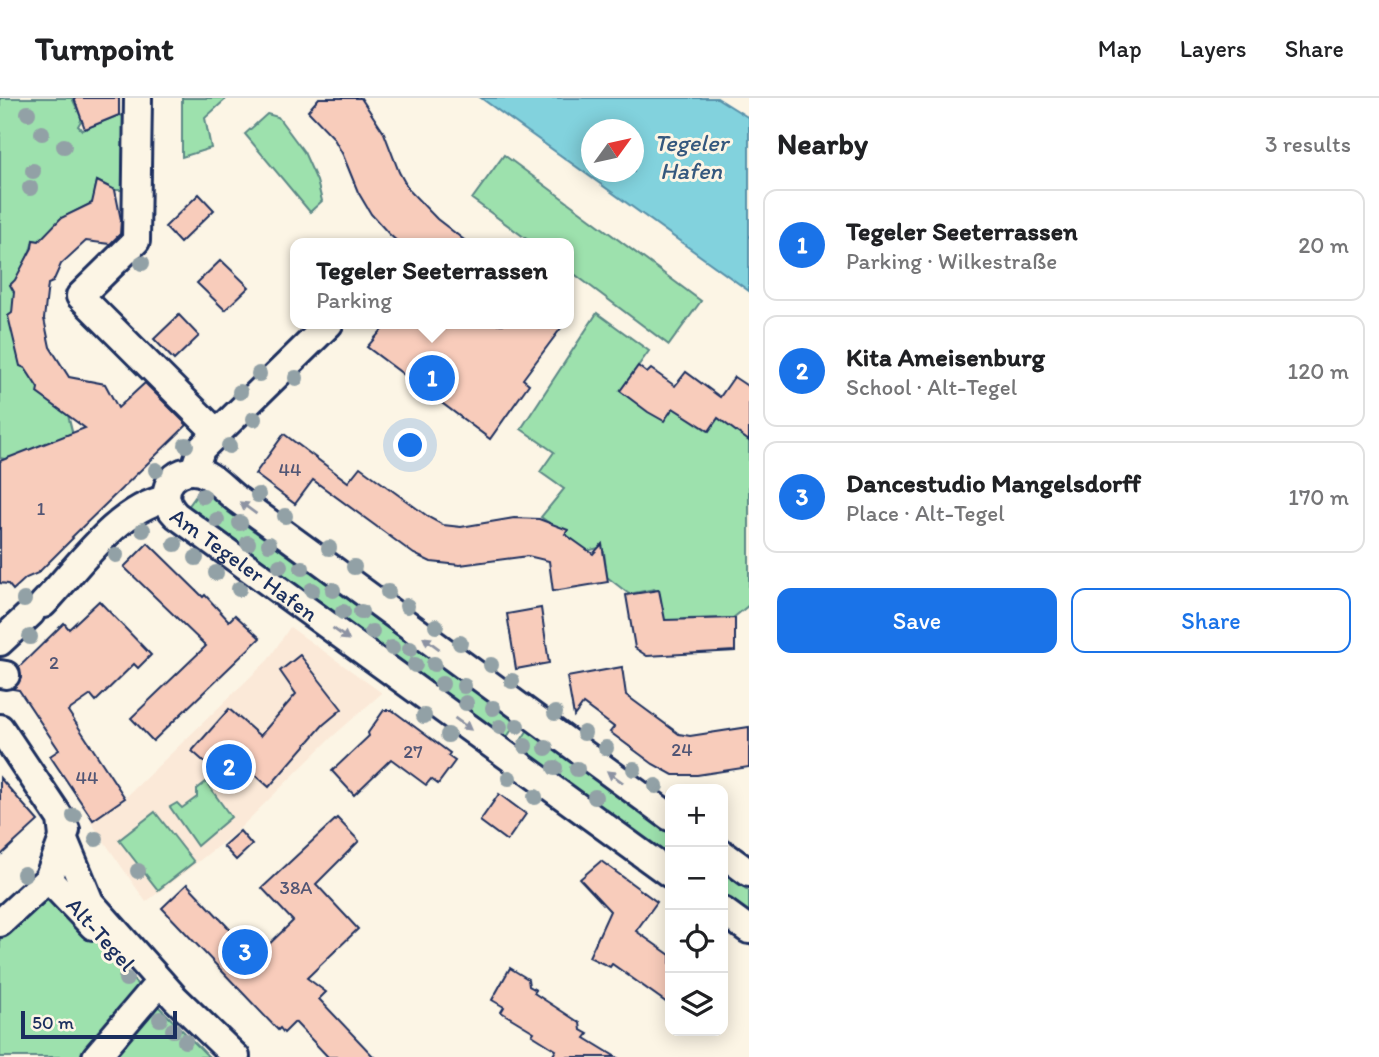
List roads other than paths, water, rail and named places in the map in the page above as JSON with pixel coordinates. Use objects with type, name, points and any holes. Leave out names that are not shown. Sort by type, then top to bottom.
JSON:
[{"type":"street","points":[[138,98],[136,241],[80,296],[217,433]]},
{"type":"street","points":[[194,471],[201,449],[324,329]]},
{"type":"street","name":"Am Tegeler Hafen","points":[[665,813],[238,500],[207,474],[184,472],[170,482],[165,494],[167,506],[176,515],[665,870]]},
{"type":"street","points":[[0,642],[37,609],[113,529],[151,502],[166,499]]},
{"type":"street","name":"Alt-Tegel","points":[[0,707],[71,814],[48,879],[0,923]]},
{"type":"street","points":[[0,728],[61,819],[63,837],[90,902],[174,998],[236,1057]]},
{"type":"street","points":[[728,858],[749,873]]},
{"type":"street","name":"Alt-Tegel","points":[[48,879],[152,991],[219,1057]]},
{"type":"street","points":[[728,915],[749,930]]},
{"type":"street","name":"Alt-Tegel","points":[[96,1057],[152,991]]},
{"type":"water","name":"Tegeler Hafen","points":[[481,98],[717,98],[749,118],[749,291],[598,182],[644,182],[644,119],[581,119],[581,170]]},
{"type":"place","name":"Tegeler Seeterrassen","points":[[432,378]]},
{"type":"place","name":"Kita Ameisenburg","points":[[229,767]]},
{"type":"place","name":"Dancestudio Mangelsdorff","points":[[245,952]]}]
